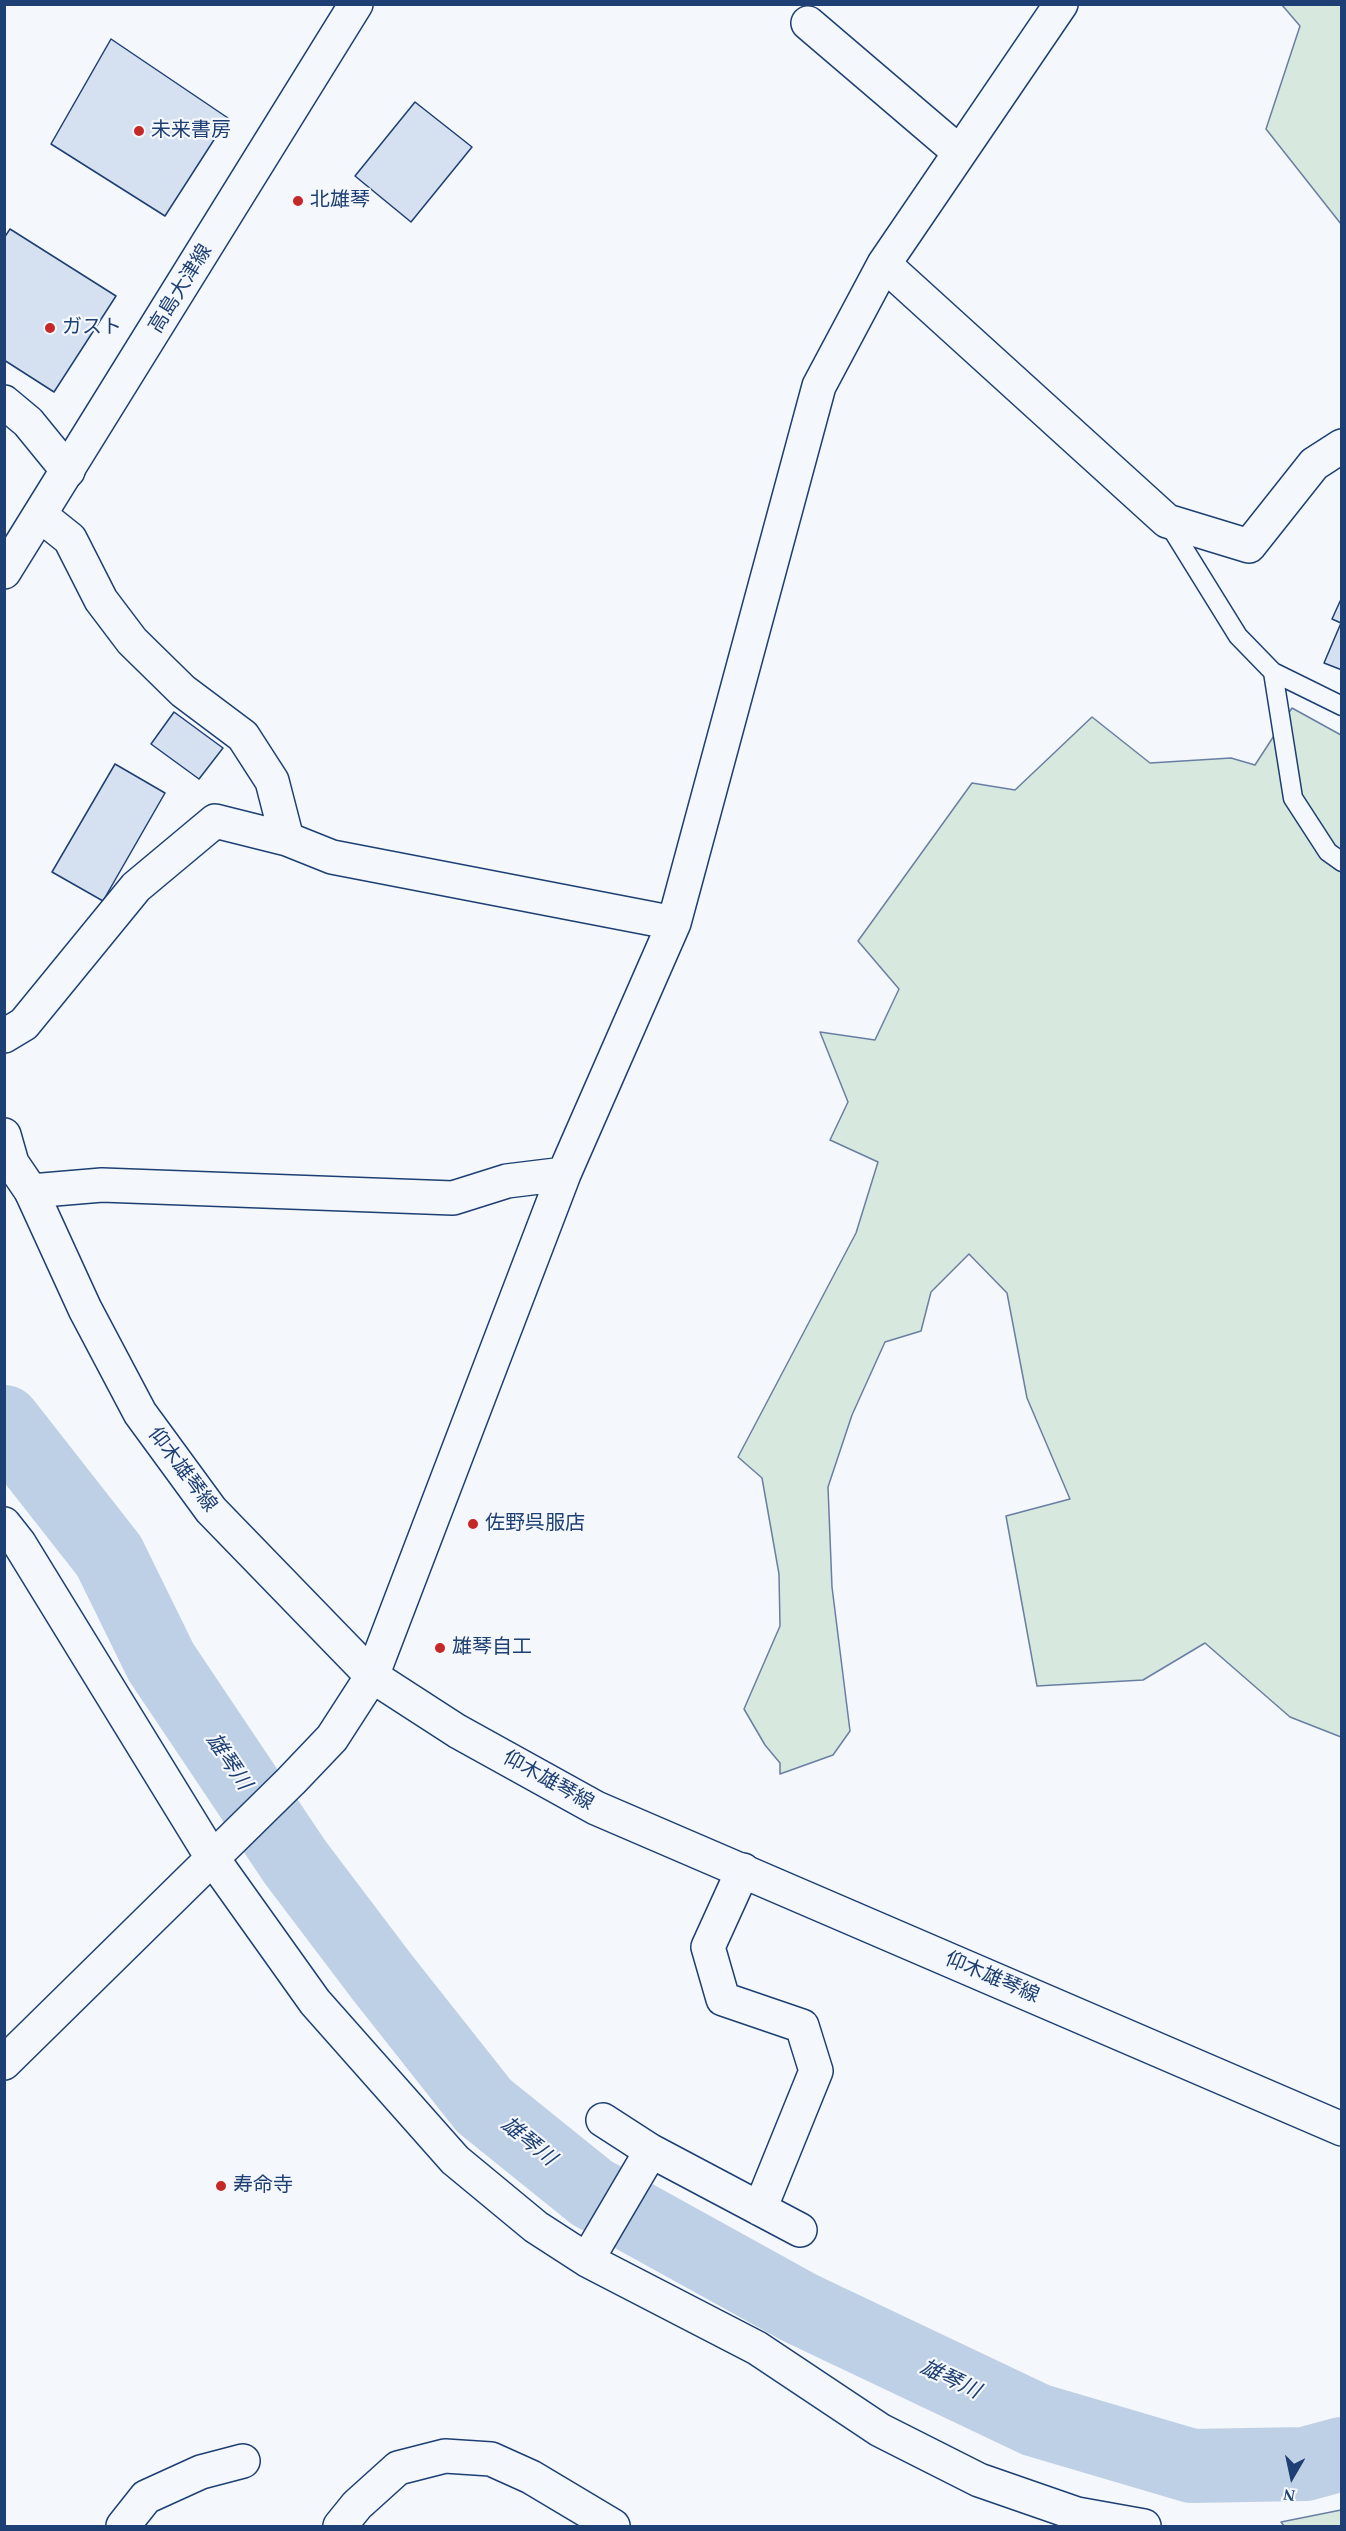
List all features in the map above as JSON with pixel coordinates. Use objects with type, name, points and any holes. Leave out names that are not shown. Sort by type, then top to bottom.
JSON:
[{"type":"street","name":"高島大津線","points":[[4,572],[356,4]]},
{"type":"street","points":[[4,2063],[332,1738],[372,1676],[564,1174],[675,923],[819,387],[884,264],[1061,4]]},
{"type":"street","points":[[808,23],[959,152]]},
{"type":"street","points":[[884,264],[1167,521],[1249,546],[1314,464],[1341,446]]},
{"type":"street","points":[[4,402],[28,422],[68,471]]},
{"type":"street","points":[[40,515],[70,539],[101,600],[132,641],[183,691],[243,736],[272,781],[287,839]]},
{"type":"street","points":[[4,1036],[24,1024],[136,887],[215,821],[287,839],[332,857],[675,923]]},
{"type":"street","name":"仰木雄琴線","points":[[7,1154],[31,1191],[85,1309],[140,1413],[211,1510],[372,1676],[457,1731],[596,1808],[1341,2129]]},
{"type":"street","points":[[31,1191],[102,1185],[453,1198],[507,1181],[564,1174]]},
{"type":"street","points":[[4,1524],[19,1542],[315,2002],[455,2160],[536,2227],[758,2349],[880,2430],[979,2480],[1077,2514],[1144,2526]]},
{"type":"street","points":[[742,1870],[708,1947],[723,1999],[802,2026],[816,2071],[760,2209]]},
{"type":"street","points":[[603,2120],[644,2161],[760,2209],[800,2230]]},
{"type":"street","points":[[589,2256],[644,2161]]},
{"type":"street","points":[[340,2526],[357,2505],[398,2468],[445,2456],[491,2459],[531,2476],[613,2526]]},
{"type":"street","points":[[123,2526],[146,2498],[201,2472],[243,2461]]},
{"type":"lane","points":[[1167,521],[1238,636],[1273,672],[1341,706]]},
{"type":"lane","points":[[1273,672],[1293,798],[1328,852],[1341,862]]},
{"type":"shaded area","points":[[1282,5],[1341,5],[1341,224],[1266,129],[1300,26]]},
{"type":"shaded area","points":[[1292,708],[1341,735],[1341,1737],[1290,1717],[1205,1643],[1143,1680],[1037,1686],[1006,1516],[1070,1499],[1027,1398],[1007,1293],[969,1254],[931,1292],[921,1331],[885,1342],[852,1415],[828,1487],[832,1587],[850,1731],[833,1755],[780,1774],[780,1763],[765,1745],[744,1709],[780,1626],[779,1574],[762,1478],[738,1457],[856,1233],[878,1162],[830,1140],[848,1102],[820,1032],[875,1040],[899,989],[858,941],[972,783],[1015,790],[1092,717],[1150,763],[1231,758],[1255,765]]},
{"type":"shaded area","points":[[1341,2510],[1341,2526],[1284,2526],[1281,2522]]},
{"type":"building","name":"未来書房","points":[[111,39],[228,118],[165,216],[51,144]]},
{"type":"building","points":[[415,102],[472,147],[411,222],[355,176]]},
{"type":"building","name":"ガスト","points":[[10,229],[116,296],[54,392],[4,360],[4,238]]},
{"type":"building","points":[[1342,597],[1342,670],[1324,663],[1341,623],[1332,619]]},
{"type":"building","points":[[174,712],[223,748],[199,779],[151,744]]},
{"type":"building","points":[[115,764],[165,793],[103,901],[52,872]]},
{"type":"waterway","name":"雄琴川","points":[[4,1422],[109,1556],[161,1662],[295,1862],[382,1977],[484,2106],[592,2193],[800,2308],[1036,2420],[1192,2466],[1305,2464],[1342,2454]]},
{"type":"place","name":"未来書房","points":[[139,131]]},
{"type":"place","name":"北雄琴","points":[[298,201]]},
{"type":"place","name":"ガスト","points":[[50,328]]},
{"type":"place","name":"佐野呉服店","points":[[473,1524]]},
{"type":"place","name":"雄琴自工","points":[[440,1648]]},
{"type":"place","name":"寿命寺","points":[[221,2186]]}]
